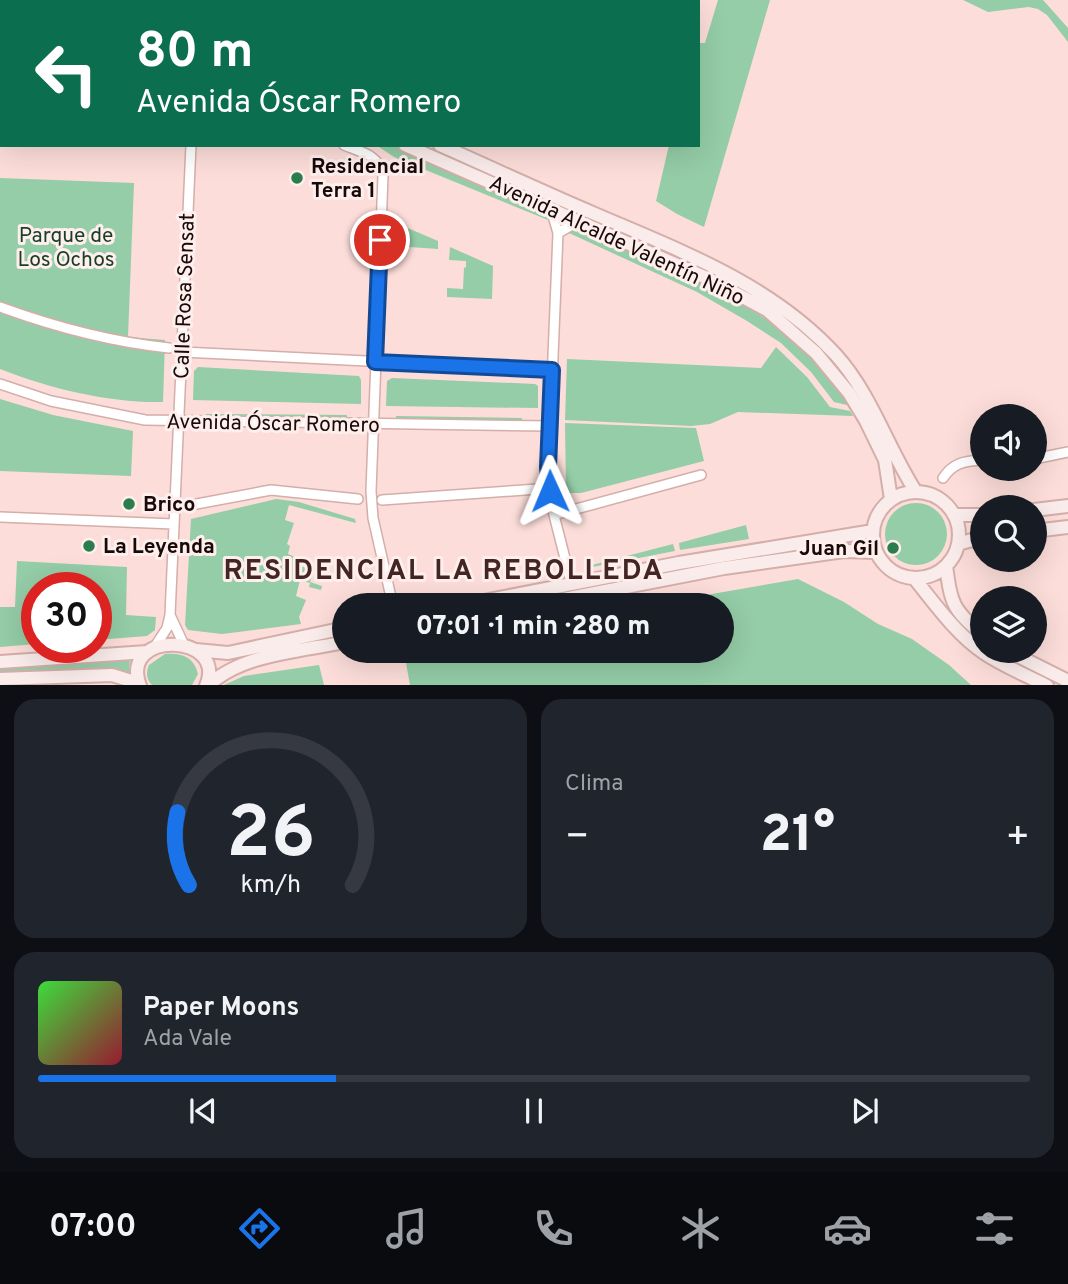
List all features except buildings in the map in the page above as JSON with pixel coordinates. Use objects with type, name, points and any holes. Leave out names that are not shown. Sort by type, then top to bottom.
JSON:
[{"type":"main road","name":"Avenida Alcalde Valentín Niño","points":[[410,147],[738,293],[766,310],[801,338],[831,369],[866,421],[887,466],[891,499]]},
{"type":"main road","name":"Avenida Alcalde Valentín Niño","points":[[445,147],[675,249],[750,285],[787,309],[849,370],[868,399],[904,474],[916,492]]},
{"type":"main road","points":[[916,492],[938,498],[954,514],[959,534],[958,544],[946,566],[936,573],[914,578],[895,573],[887,567],[876,552],[873,531],[879,513],[891,499],[916,492]]},
{"type":"main road","points":[[1047,508],[1068,506]]},
{"type":"main road","points":[[954,514],[970,515]]},
{"type":"main road","points":[[1047,529],[1068,527]]},
{"type":"main road","points":[[519,593],[873,531]]},
{"type":"main road","points":[[958,544],[970,540]]},
{"type":"main road","points":[[595,593],[724,568],[845,551],[876,552]]},
{"type":"main road","points":[[946,566],[954,606],[970,622]]},
{"type":"main road","points":[[914,578],[972,645],[990,657],[1047,685]]},
{"type":"main road","points":[[0,662],[151,650],[172,644],[228,653],[332,631]]},
{"type":"main road","points":[[207,685],[223,672],[244,664],[332,645]]},
{"type":"main road","points":[[190,647],[208,668],[207,685]]},
{"type":"main road","points":[[0,679],[112,675],[139,684],[138,665],[151,650]]},
{"type":"main road","points":[[1032,663],[1068,681]]},
{"type":"street","name":"Calle Rosa Sensat","points":[[151,650],[167,628],[170,615],[191,147]]},
{"type":"street","points":[[349,147],[372,156],[380,164],[383,176],[371,491],[373,519],[390,593]]},
{"type":"street","points":[[551,209],[558,233],[548,480],[571,582]]},
{"type":"street","points":[[558,233],[579,221]]},
{"type":"street","points":[[0,307],[70,330],[169,348]]},
{"type":"street","points":[[182,352],[552,370]]},
{"type":"street","name":"Avenida Óscar Romero","points":[[0,384],[51,401],[136,419],[179,422],[550,426]]},
{"type":"street","points":[[1047,456],[1068,452]]},
{"type":"street","points":[[943,478],[949,469],[961,462],[970,461]]},
{"type":"street","points":[[554,515],[701,475]]},
{"type":"street","points":[[382,500],[538,489]]},
{"type":"street","points":[[186,506],[271,490],[358,499]]},
{"type":"street","points":[[0,517],[174,524]]},
{"type":"street","name":"Calle Rosa Sensat","points":[[170,615],[190,647]]},
{"type":"green space","points":[[718,0],[770,0],[704,227],[656,201],[669,147],[700,147],[700,43],[705,43]]},
{"type":"green space","points":[[963,0],[1043,0],[1068,28],[1068,42],[1047,15],[1038,9],[1029,7],[988,12]]},
{"type":"green space","points":[[379,147],[399,147],[549,213],[548,220],[394,157]]},
{"type":"green space","points":[[421,147],[428,147],[725,279],[784,314],[829,356],[855,388],[853,389],[813,342],[772,308]]},
{"type":"green space","name":"Parque de Los Ochos","points":[[0,178],[134,183],[128,337],[165,340],[163,402],[122,400],[80,393],[39,383],[0,369]]},
{"type":"green space","points":[[396,223],[438,241],[438,249],[395,246]]},
{"type":"green space","points":[[576,227],[692,277],[762,316],[794,341],[824,371],[851,406],[834,402],[811,372],[781,343],[697,292],[569,233]]},
{"type":"green space","points":[[450,247],[493,266],[492,299],[447,297],[447,288],[463,289],[466,267],[466,261],[449,260]]},
{"type":"green space","points":[[776,347],[807,377],[830,407],[850,411],[853,416],[738,412],[710,424],[691,426],[565,420],[567,359],[761,368]]},
{"type":"green space","points":[[198,367],[359,376],[361,404],[193,400],[194,371]]},
{"type":"green space","points":[[392,378],[535,384],[538,386],[538,408],[386,406],[387,381]]},
{"type":"green space","points":[[0,399],[53,415],[133,431],[131,476],[0,471]]},
{"type":"green space","points":[[206,414],[347,415],[347,419],[206,417]]},
{"type":"green space","points":[[396,416],[522,418],[522,421],[396,419]]},
{"type":"green space","points":[[565,423],[696,428],[704,461],[581,493],[566,493]]},
{"type":"green space","points":[[276,499],[299,502],[355,519],[356,523],[289,505],[285,520],[294,523],[287,544],[290,546],[288,554],[302,563],[301,566],[308,569],[310,565],[321,569],[320,572],[314,571],[310,582],[322,586],[321,590],[309,587],[310,583],[300,580],[296,596],[306,600],[299,617],[301,624],[222,634],[188,630],[185,625],[191,519]]},
{"type":"green space","points":[[916,503],[928,505],[938,512],[945,522],[945,546],[938,556],[928,563],[916,565],[904,563],[894,556],[887,546],[885,534],[887,522],[894,512],[904,505]]},
{"type":"green space","points":[[746,525],[749,539],[680,550],[679,543]]},
{"type":"green space","points":[[673,544],[675,551],[592,567],[592,565]]},
{"type":"green space","points":[[840,544],[840,547],[738,561],[565,593],[553,592],[788,550]]},
{"type":"green space","points":[[17,561],[127,567],[126,615],[156,617],[155,630],[147,636],[112,639],[112,572],[21,572],[21,645],[0,647],[0,607],[15,607]]},
{"type":"green space","points":[[798,579],[844,602],[878,624],[912,639],[949,665],[971,685],[410,685],[406,663],[734,663],[734,593],[717,593]]},
{"type":"green space","points":[[165,654],[182,655],[194,664],[198,674],[192,685],[152,685],[147,675],[149,665]]},
{"type":"green space","points":[[130,659],[129,673],[105,670],[0,674],[0,667],[112,663],[112,660]]},
{"type":"green space","points":[[319,665],[324,685],[224,685],[244,676]]},
{"type":"place","name":"Residencial Terra 1","points":[[297,178]]},
{"type":"place","name":"Brico","points":[[129,504]]},
{"type":"place","name":"La Leyenda","points":[[89,546]]},
{"type":"place","name":"Juan Gil","points":[[893,548]]},
{"type":"district","name":"RESIDENCIAL LA REBOLLEDA","points":[[444,569]]},
{"type":"route","points":[[380,240],[375,362],[552,370],[548,467],[550,491]]}]
